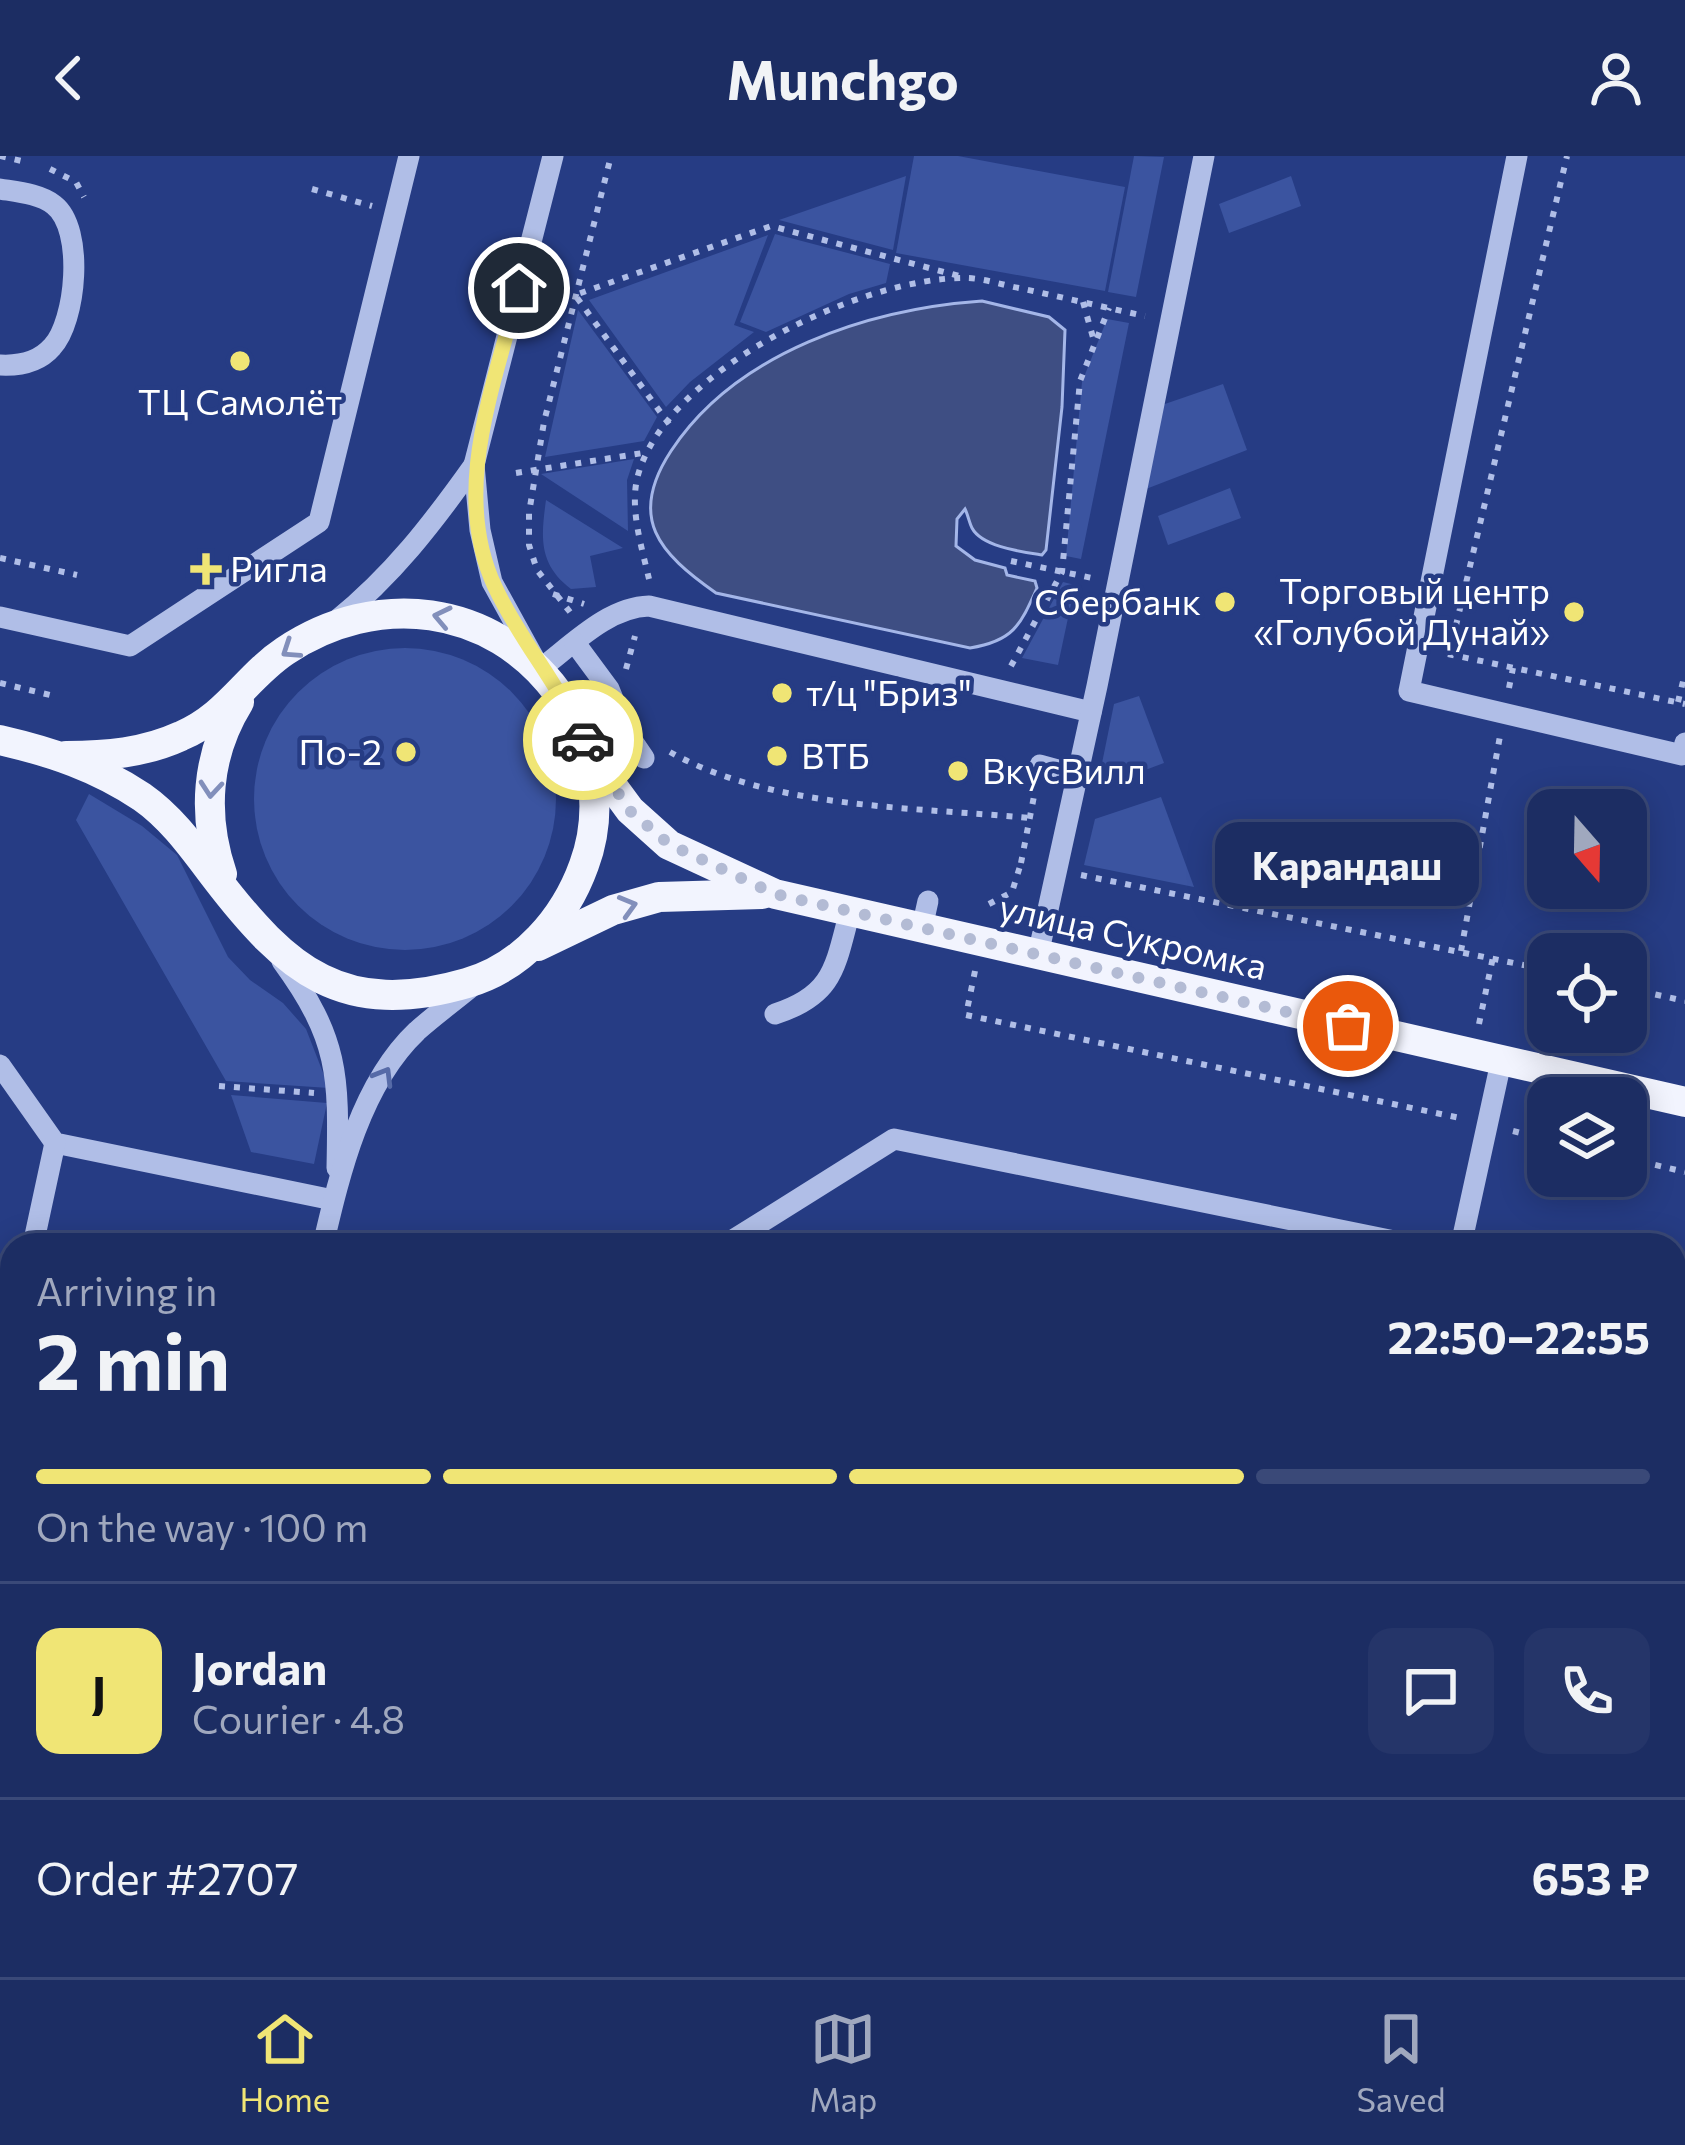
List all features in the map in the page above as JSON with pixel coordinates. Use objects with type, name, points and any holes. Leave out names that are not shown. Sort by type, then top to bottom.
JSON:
[{"type":"main road","points":[[0,740],[66,756],[144,799],[176,827],[271,946],[334,984],[380,995],[425,995],[482,979],[522,955],[563,908],[589,852],[595,806],[588,752],[571,711],[540,669],[512,645],[467,622],[429,613],[383,612],[331,625],[282,652],[223,713],[181,736],[141,750],[66,756]]},
{"type":"main road","points":[[240,910],[221,872],[208,803],[213,762],[227,721],[252,682]]},
{"type":"main road","name":"улица Сукромка","points":[[588,752],[630,811],[669,844],[775,894],[850,911],[925,914],[1038,955],[1685,1102]]},
{"type":"main road","name":"улица Сукромка","points":[[522,955],[613,910],[659,898],[775,894]]},
{"type":"street","points":[[0,617],[130,646],[319,521],[409,156]]},
{"type":"street","points":[[554,156],[474,465],[480,530],[492,582],[540,669],[614,614],[632,606],[649,606],[1091,712]]},
{"type":"street","points":[[1038,955],[1204,156]]},
{"type":"street","points":[[1517,156],[1409,691],[1684,751]]},
{"type":"street","points":[[0,189],[36,196],[53,205],[73,232],[76,252],[63,328],[52,347],[33,361],[0,365]]},
{"type":"street","points":[[331,625],[410,554],[474,465]]},
{"type":"street","points":[[575,643],[609,689],[627,733],[653,753]]},
{"type":"street","points":[[1040,765],[1076,775]]},
{"type":"street","points":[[775,1014],[808,1003],[833,976],[850,911]]},
{"type":"street","points":[[271,946],[301,987],[335,1062],[335,1192]]},
{"type":"street","points":[[326,1233],[335,1192],[385,1070],[415,1033],[482,979]]},
{"type":"street","points":[[1464,1233],[1502,1062]]},
{"type":"street","points":[[0,1065],[55,1143],[335,1192]]},
{"type":"street","points":[[743,1233],[894,1139],[1338,1233]]},
{"type":"street","points":[[36,1233],[55,1143]]},
{"type":"path","points":[[584,604],[571,613],[537,571],[529,545],[536,470],[611,156]]},
{"type":"path","points":[[1449,655],[1567,156]]},
{"type":"path","points":[[312,189],[395,212]]},
{"type":"path","points":[[575,295],[771,226],[967,278],[1172,322]]},
{"type":"path","points":[[637,587],[651,587],[636,524],[637,479],[669,424],[699,389],[755,346],[821,313],[903,283],[967,278]]},
{"type":"path","points":[[575,295],[669,424]]},
{"type":"path","points":[[1083,302],[1095,344]]},
{"type":"path","points":[[1011,666],[1062,572],[1080,381],[1109,308]]},
{"type":"path","points":[[516,473],[650,452]]},
{"type":"path","points":[[0,558],[77,575]]},
{"type":"path","points":[[1011,561],[1095,579]]},
{"type":"path","points":[[1418,648],[1682,703],[1685,673]]},
{"type":"path","points":[[1461,951],[1513,668]]},
{"type":"path","points":[[0,683],[50,695]]},
{"type":"path","points":[[653,753],[750,786],[795,794],[1029,818],[1012,892],[989,904]]},
{"type":"path","points":[[1022,863],[1527,965]]},
{"type":"path","points":[[1479,1024],[1493,957]]},
{"type":"path","points":[[975,971],[966,1015],[1527,1134]]},
{"type":"path","points":[[1647,993],[1685,1001]]},
{"type":"path","points":[[219,1086],[323,1094]]},
{"type":"path","points":[[1647,1163],[1685,1172]]},
{"type":"shaded area","points":[[914,156],[958,156],[1125,187],[1105,291],[896,253]]},
{"type":"shaded area","points":[[1134,156],[1164,157],[1136,297],[1108,292]]},
{"type":"shaded area","points":[[906,176],[893,250],[779,220]]},
{"type":"shaded area","points":[[1291,176],[1301,206],[1229,233],[1219,204]]},
{"type":"shaded area","points":[[775,234],[890,264],[886,283],[849,294],[766,332],[740,322]]},
{"type":"shaded area","points":[[768,235],[734,325],[754,332],[666,407],[589,300]]},
{"type":"shaded area","points":[[982,301],[1049,317],[1065,330],[1062,407],[1046,550],[1042,555],[984,540],[972,528],[965,509],[957,519],[956,546],[975,560],[1005,568],[1007,575],[1035,581],[1037,588],[1025,612],[1006,636],[970,648],[716,593],[665,548],[651,515],[658,475],[698,416],[731,387],[768,362],[851,326]]},
{"type":"shaded area","points":[[578,310],[657,417],[644,441],[545,457]]},
{"type":"shaded area","points":[[1107,319],[1129,323],[1081,559],[1066,556],[1082,382]]},
{"type":"shaded area","points":[[1223,384],[1247,450],[1146,489],[1162,405]]},
{"type":"shaded area","points":[[634,459],[627,480],[628,531],[541,474]]},
{"type":"shaded area","points":[[1230,488],[1241,518],[1168,545],[1158,516]]},
{"type":"shaded area","points":[[546,500],[623,548],[590,556],[596,587],[571,589],[552,570],[543,538]]},
{"type":"shaded area","points":[[1063,582],[1075,585],[1058,665],[1022,658]]},
{"type":"shaded area","points":[[405,648],[463,660],[512,692],[544,741],[556,799],[544,857],[512,906],[463,938],[405,950],[347,938],[298,906],[266,857],[254,799],[266,741],[298,692],[347,660]]},
{"type":"shaded area","points":[[1139,696],[1164,763],[1097,788],[1114,704]]},
{"type":"shaded area","points":[[89,794],[142,826],[177,855],[228,957],[306,1029],[329,1088],[226,1081],[76,820]]},
{"type":"shaded area","points":[[1161,797],[1194,887],[1084,865],[1095,819]]},
{"type":"shaded area","points":[[231,1095],[327,1103],[314,1164],[251,1152]]},
{"type":"way so far","points":[[583,740],[630,811],[669,844],[775,894],[1348,1026]]},
{"type":"place","name":"ТЦ Самолёт","points":[[240,361]]},
{"type":"place","name":"Ригла","points":[[206,569]]},
{"type":"place","name":"Сбербанк","points":[[1225,602]]},
{"type":"place","name":"Торговый центр «Голубой Дунай»","points":[[1574,612]]},
{"type":"place","name":"т/ц \"Бриз\"","points":[[782,693]]},
{"type":"place","name":"По-2","points":[[406,752]]},
{"type":"place","name":"ВТБ","points":[[777,756]]},
{"type":"place","name":"ВкусВилл","points":[[958,771]]},
{"type":"place","name":"Карандаш","points":[[1348,1026]]},
{"type":"route","points":[[519,288],[474,465],[480,530],[492,582],[540,669],[571,711],[583,740]]}]
